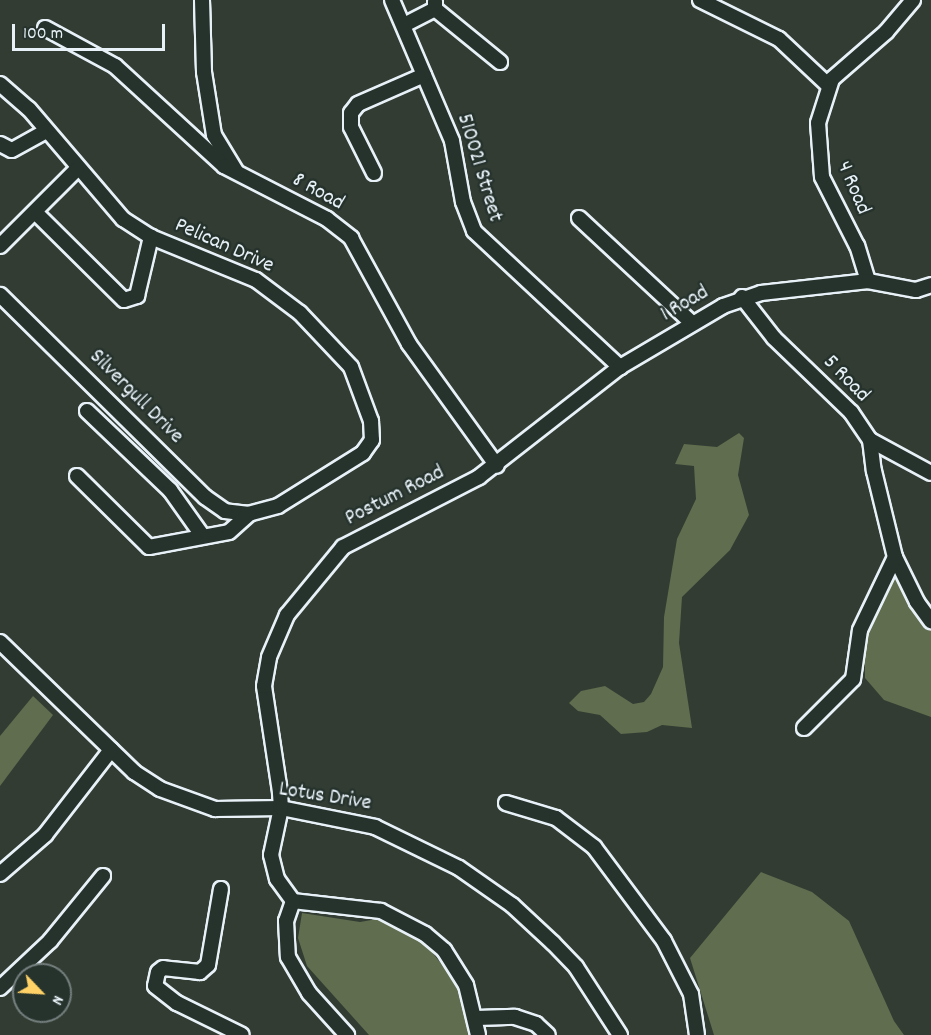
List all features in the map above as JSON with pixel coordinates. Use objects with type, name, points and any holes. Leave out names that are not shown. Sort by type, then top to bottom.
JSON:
[{"type":"street","points":[[202,0],[204,72],[214,135],[237,173]]},
{"type":"street","name":"510021 Street","points":[[392,0],[452,141],[463,202],[474,231],[620,367]]},
{"type":"street","points":[[700,0],[779,39],[828,85],[886,32],[913,0]]},
{"type":"street","points":[[404,25],[435,4],[500,62]]},
{"type":"street","name":"8 Road","points":[[45,28],[115,66],[195,144],[237,173],[327,219],[351,238],[409,344],[497,465]]},
{"type":"street","points":[[374,172],[351,128],[351,113],[358,104],[423,75]]},
{"type":"street","name":"Pelican Drive","points":[[0,84],[29,109],[110,207],[151,237],[256,280],[282,297],[346,360],[366,402],[373,432],[363,453],[278,506],[249,514]]},
{"type":"street","name":"4 Road","points":[[828,85],[818,123],[819,165],[829,196],[864,262],[868,281]]},
{"type":"street","points":[[0,144],[12,150],[46,131]]},
{"type":"street","points":[[0,246],[77,169]]},
{"type":"street","points":[[34,212],[124,300],[137,296],[151,237]]},
{"type":"street","points":[[579,218],[692,323]]},
{"type":"street","name":"1 Road","points":[[497,465],[620,367],[692,323],[742,297],[868,281],[916,290],[931,285]]},
{"type":"street","name":"Silvergull Drive","points":[[0,295],[205,497],[225,511],[249,514]]},
{"type":"street","name":"5 Road","points":[[742,297],[774,338],[843,404],[870,440],[931,473]]},
{"type":"street","points":[[87,411],[170,490],[202,535]]},
{"type":"street","points":[[870,440],[874,471],[895,557],[912,593],[931,621]]},
{"type":"street","name":"Postum Road","points":[[293,901],[272,866],[281,808],[264,686],[269,657],[287,615],[343,547],[497,465]]},
{"type":"street","points":[[77,476],[149,547],[202,535],[229,532],[249,514]]},
{"type":"street","points":[[804,728],[853,679],[860,630],[895,557]]},
{"type":"street","name":"Lotus Drive","points":[[0,642],[134,772],[187,802],[215,809],[281,808],[375,826],[401,837],[483,884],[532,922],[568,959],[621,1035]]},
{"type":"street","points":[[0,874],[45,835],[111,750]]},
{"type":"street","points":[[506,803],[556,818],[594,847],[664,941],[691,994],[697,1035]]},
{"type":"street","points":[[0,988],[50,941],[103,876]]},
{"type":"street","points":[[221,889],[208,965],[200,972],[164,968],[155,978],[155,986],[177,1003],[242,1035]]},
{"type":"street","points":[[347,1035],[294,973],[286,941],[293,901],[381,911],[425,934],[455,966],[477,1018],[478,1035]]},
{"type":"street","points":[[477,1018],[516,1017],[536,1024],[548,1035]]},
{"type":"green space","points":[[739,433],[744,438],[738,475],[749,515],[730,550],[682,597],[679,643],[692,728],[662,725],[647,732],[621,734],[600,715],[578,711],[569,703],[581,691],[605,686],[633,704],[644,702],[651,694],[663,667],[664,617],[677,539],[696,499],[694,466],[675,464],[684,444],[717,447]]},
{"type":"green space","points":[[895,575],[905,597],[931,630],[931,717],[884,700],[865,678],[865,641]]},
{"type":"green space","points":[[33,696],[53,715],[0,786],[0,736]]},
{"type":"green space","points":[[761,872],[812,892],[849,921],[894,1021],[904,1035],[714,1035],[690,958]]},
{"type":"green space","points":[[302,913],[360,922],[377,919],[424,942],[454,980],[463,1003],[468,1035],[369,1035],[307,966],[298,938]]}]
